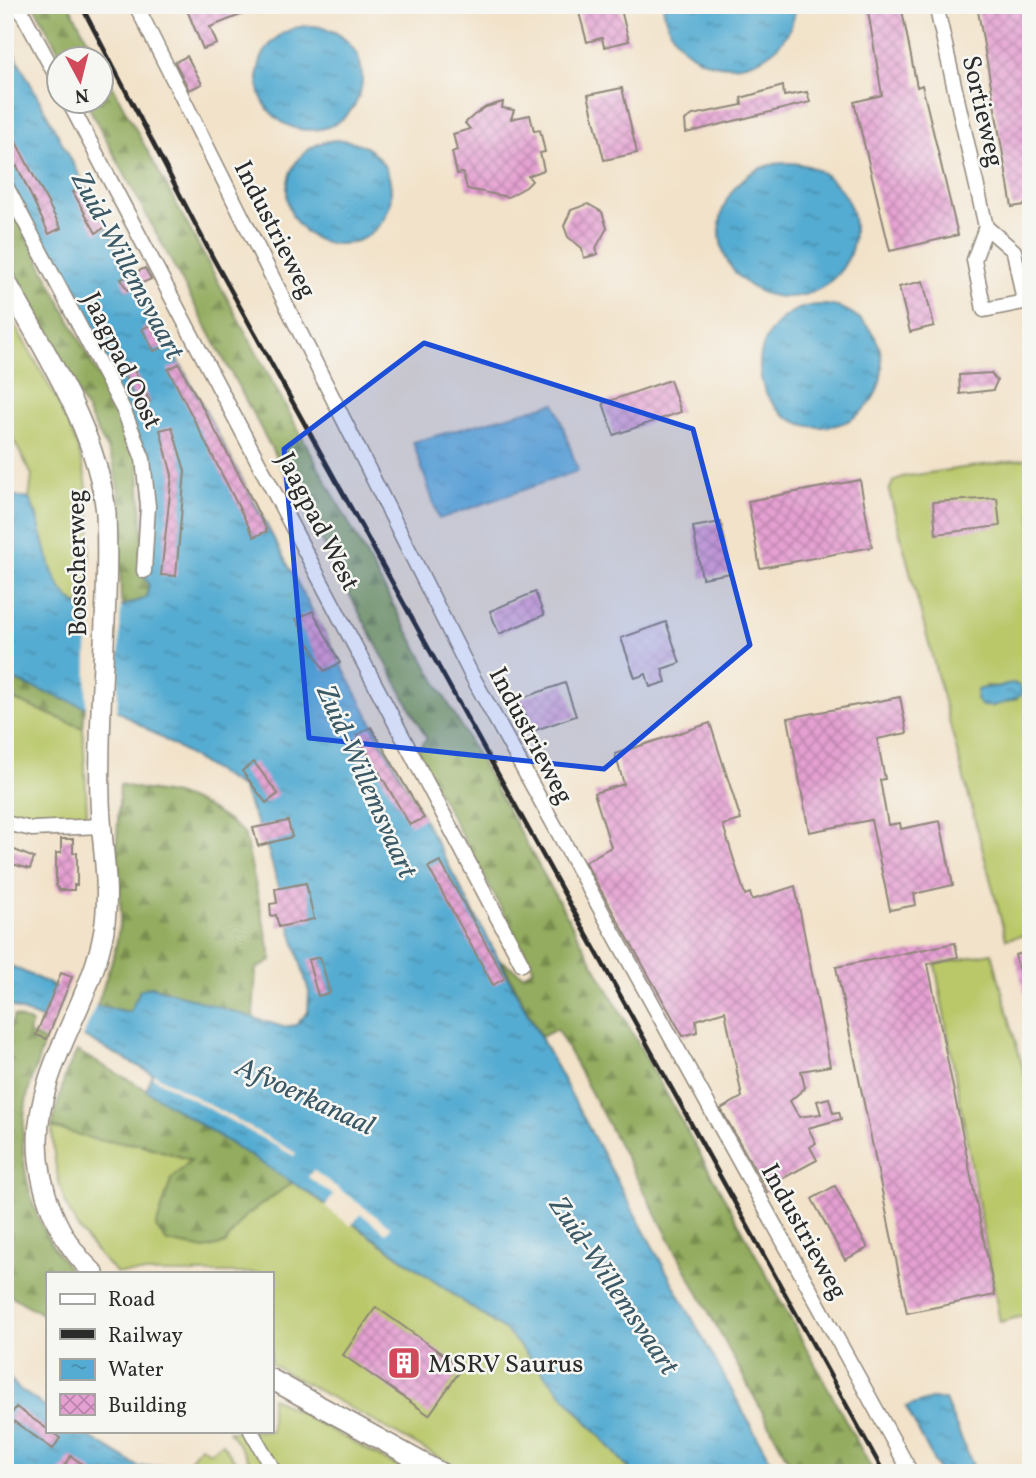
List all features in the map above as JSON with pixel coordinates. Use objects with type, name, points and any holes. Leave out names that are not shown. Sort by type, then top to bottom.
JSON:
[{"type":"street","points":[[18,5],[46,57]]},
{"type":"street","name":"Industrieweg","points":[[136,5],[471,674],[911,1473]]},
{"type":"street","name":"Sortieweg","points":[[936,5],[986,227]]},
{"type":"street","name":"Jaagpad West","points":[[76,116],[522,964]]},
{"type":"street","name":"Jaagpad Oost","points":[[5,184],[124,411],[144,459],[148,506],[145,571]]},
{"type":"street","points":[[986,227],[1014,251],[1024,302],[984,310],[974,260],[986,227]]},
{"type":"street","name":"Bosscherweg","points":[[5,279],[74,409],[97,464],[106,513],[100,752],[107,906],[101,944],[44,1093],[39,1117],[41,1171],[50,1208],[62,1233],[93,1272]]},
{"type":"street","points":[[5,823],[32,829],[102,826]]},
{"type":"street","points":[[273,1380],[441,1473]]},
{"type":"street","points":[[252,1432],[275,1473]]},
{"type":"highlighted area","points":[[424,343],[693,429],[750,645],[604,769],[309,738],[284,449]]},
{"type":"green space","points":[[34,5],[69,5],[91,46],[56,46]]},
{"type":"green space","points":[[116,93],[392,603],[744,1233],[874,1473],[795,1473],[557,1029],[541,1037],[502,961],[523,975],[534,969],[416,751],[427,739],[93,116],[116,116]]},
{"type":"green space","points":[[5,194],[138,453],[145,576],[149,585],[146,598],[121,607],[119,493],[113,461],[5,253]]},
{"type":"green space","points":[[5,308],[54,394],[75,440],[82,463],[90,516],[87,604],[75,604],[54,582],[36,512],[29,499],[32,475],[5,424]]},
{"type":"green space","points":[[1031,458],[1031,934],[1006,939],[889,491],[893,482],[902,477]],"holes":[[[986,686],[1004,687],[1016,699],[999,702],[992,707]]]},
{"type":"green space","points":[[5,677],[85,707],[83,728],[5,696]]},
{"type":"green space","points":[[5,696],[83,728],[87,812],[57,822],[25,820],[5,814]]},
{"type":"green space","points":[[120,784],[186,798],[216,813],[244,833],[272,960],[256,969],[253,1018],[151,986],[130,1012],[97,1006],[115,951],[121,915],[117,841]]},
{"type":"green space","points":[[992,953],[1031,1100],[1031,1314],[1000,1322],[935,964]]},
{"type":"green space","points":[[14,1016],[32,1023],[28,1033],[44,1041],[27,1095],[23,1126],[25,1171],[37,1215],[59,1255],[72,1272],[46,1272],[46,1316],[5,1292],[5,1040]]},
{"type":"green space","points":[[77,1051],[147,1090],[293,1182],[243,1218],[225,1244],[205,1249],[167,1242],[156,1228],[171,1179],[191,1160],[139,1144],[97,1140],[52,1127],[65,1076]]},
{"type":"green space","points":[[52,1127],[97,1140],[139,1144],[191,1160],[225,1244],[242,1218],[293,1182],[508,1333],[633,1473],[467,1473],[273,1365],[273,1272],[116,1272],[76,1225],[61,1189],[53,1149]]},
{"type":"green space","points":[[273,1398],[409,1473],[258,1473],[230,1432],[273,1432]]},
{"type":"green space","points":[[222,1443],[244,1473],[190,1473],[184,1469],[200,1446],[210,1452]]},
{"type":"water","points":[[663,5],[796,5],[788,32],[773,51],[753,62],[730,66],[707,62],[687,51],[671,32]]},
{"type":"water","points":[[310,26],[330,30],[347,41],[358,58],[362,78],[358,98],[347,115],[330,126],[310,130],[290,126],[273,115],[262,98],[258,78],[262,58],[273,41],[290,30]]},
{"type":"water","points":[[5,36],[636,1216],[777,1473],[633,1473],[508,1333],[320,1200],[146,1090],[153,1074],[84,1037],[5,1004],[5,963],[97,1006],[130,1012],[140,990],[151,986],[283,1027],[296,1025],[308,1012],[309,992],[268,850],[242,788],[118,711],[85,707],[5,677],[5,494],[29,499],[51,569],[57,582],[75,604],[121,607],[146,598],[149,585],[145,577],[147,461],[5,176]]},
{"type":"water","points":[[339,140],[359,144],[376,155],[387,172],[391,192],[387,212],[376,229],[359,240],[339,244],[319,240],[302,229],[291,212],[287,192],[291,172],[302,155],[319,144]]},
{"type":"water","points":[[787,163],[812,168],[834,183],[849,205],[854,230],[849,255],[834,277],[812,292],[787,297],[762,292],[740,277],[725,255],[720,230],[725,205],[740,183],[762,168]]},
{"type":"water","points":[[821,305],[844,310],[864,323],[877,343],[882,366],[877,389],[864,409],[844,422],[821,427],[798,422],[778,409],[765,389],[760,366],[765,343],[778,323],[798,310]]},
{"type":"water","points":[[555,403],[578,471],[439,519],[413,442]]},
{"type":"water","points":[[1013,683],[1020,686],[1022,694],[1014,699],[987,706],[982,706],[976,700],[977,690]]},
{"type":"water","points":[[5,1373],[18,1388],[46,1407],[46,1432],[82,1432],[139,1467],[173,1465],[190,1473],[5,1473]]},
{"type":"water","points":[[931,1399],[945,1400],[976,1473],[940,1473],[906,1407]]},
{"type":"pier","points":[[88,601],[121,603],[117,714],[86,711]]},
{"type":"pier","points":[[67,990],[97,1002],[82,1040],[52,1027]]},
{"type":"pier","points":[[154,1074],[296,1153],[294,1156],[152,1077]]},
{"type":"pier","points":[[313,1170],[391,1227],[386,1233],[361,1214],[351,1226],[325,1207],[333,1195],[308,1177]]},
{"type":"building","points":[[185,5],[263,6],[210,27],[217,44],[203,49]]},
{"type":"building","points":[[577,5],[616,5],[617,11],[621,10],[629,41],[604,47],[602,38],[587,42]]},
{"type":"building","points":[[867,5],[901,5],[917,87],[922,85],[958,235],[890,251],[854,102],[882,95]]},
{"type":"building","points":[[977,5],[1026,5],[1031,30],[1031,204],[1012,207]]},
{"type":"building","points":[[187,56],[202,84],[189,90],[175,62]]},
{"type":"building","points":[[783,86],[784,96],[807,92],[810,102],[686,133],[685,120],[693,115],[742,105],[741,98]]},
{"type":"building","points":[[622,88],[637,153],[604,160],[588,95]]},
{"type":"building","points":[[503,102],[502,108],[514,110],[511,119],[530,115],[534,131],[540,130],[545,152],[540,153],[544,170],[528,176],[532,181],[508,197],[467,189],[463,173],[457,174],[452,152],[457,150],[453,134],[470,129],[465,123],[486,107]]},
{"type":"building","points":[[5,121],[61,228],[49,234],[17,166],[11,170],[5,160]]},
{"type":"building","points":[[86,188],[107,226],[96,233],[73,192]]},
{"type":"building","points":[[588,204],[602,212],[607,228],[596,248],[598,254],[584,258],[582,248],[568,237],[564,226],[571,210]]},
{"type":"building","points":[[145,268],[151,279],[127,290],[121,279]]},
{"type":"building","points":[[923,281],[934,326],[910,332],[899,287]]},
{"type":"building","points":[[156,322],[167,346],[154,351],[142,329]]},
{"type":"building","points":[[179,364],[267,531],[254,537],[168,369]]},
{"type":"building","points":[[132,366],[150,402],[139,408],[122,371]]},
{"type":"building","points":[[991,373],[997,381],[993,390],[960,394],[959,375]]},
{"type":"building","points":[[670,380],[681,412],[614,435],[603,403]]},
{"type":"building","points":[[172,427],[185,471],[176,576],[161,575],[172,475],[160,430]]},
{"type":"building","points":[[860,480],[872,547],[760,568],[748,501]]},
{"type":"building","points":[[997,498],[1000,526],[936,534],[933,502]]},
{"type":"building","points":[[721,522],[731,573],[702,578],[693,527]]},
{"type":"building","points":[[535,592],[544,615],[499,634],[490,611]]},
{"type":"building","points":[[313,611],[340,663],[324,671],[296,619]]},
{"type":"building","points":[[666,622],[680,663],[662,669],[666,682],[650,687],[646,674],[635,678],[621,638]]},
{"type":"building","points":[[565,683],[576,716],[530,732],[519,699]]},
{"type":"building","points":[[900,697],[907,733],[877,739],[885,779],[880,780],[888,825],[900,823],[901,829],[940,821],[953,885],[914,894],[916,905],[890,910],[871,820],[809,832],[788,718]]},
{"type":"building","points":[[710,723],[741,820],[723,825],[745,895],[750,893],[752,900],[795,886],[830,1066],[801,1071],[805,1088],[790,1101],[799,1117],[821,1114],[817,1101],[829,1098],[833,1113],[839,1112],[841,1119],[808,1128],[816,1143],[810,1147],[817,1160],[776,1182],[779,1187],[768,1193],[721,1109],[742,1097],[725,1011],[696,1020],[697,1032],[683,1036],[585,862],[611,847],[594,793],[624,784],[615,754]]},
{"type":"building","points":[[371,727],[424,818],[410,825],[357,735]]},
{"type":"building","points":[[254,762],[278,794],[266,803],[242,771]]},
{"type":"building","points":[[288,821],[292,837],[258,846],[253,828]]},
{"type":"building","points":[[61,839],[73,839],[73,853],[77,853],[77,885],[74,885],[74,890],[59,890],[56,885],[56,853],[61,853]]},
{"type":"building","points":[[5,846],[34,858],[30,869],[5,862]]},
{"type":"building","points":[[440,861],[505,978],[493,985],[428,867]]},
{"type":"building","points":[[306,883],[314,919],[279,927],[276,915],[271,916],[270,904],[277,903],[275,889]]},
{"type":"building","points":[[955,943],[958,957],[928,964],[995,1295],[907,1313],[836,967]]},
{"type":"building","points":[[1031,951],[1031,998],[1026,999],[1015,955]]},
{"type":"building","points":[[320,957],[330,993],[318,996],[308,960]]},
{"type":"building","points":[[61,973],[72,977],[47,1039],[36,1035]]},
{"type":"building","points":[[835,1186],[868,1248],[845,1260],[812,1199]]},
{"type":"building","name":"MSRV Saurus","points":[[376,1307],[462,1368],[429,1415],[343,1355]]},
{"type":"building","points":[[16,1407],[46,1428],[46,1432],[51,1432],[60,1438],[53,1449],[9,1418]]},
{"type":"building","points":[[71,1456],[95,1473],[59,1473]]},
{"type":"railway","points":[[81,5],[213,258],[884,1473]]},
{"type":"place","name":"MSRV Saurus","points":[[404,1363]]},
{"type":"water label","name":"Zuid-Willemsvaart","points":[[129,265]]},
{"type":"water label","name":"Zuid-Willemsvaart","points":[[368,781]]},
{"type":"water label","name":"Afvoerkanaal","points":[[306,1095]]},
{"type":"water label","name":"Zuid-Willemsvaart","points":[[615,1285]]}]
